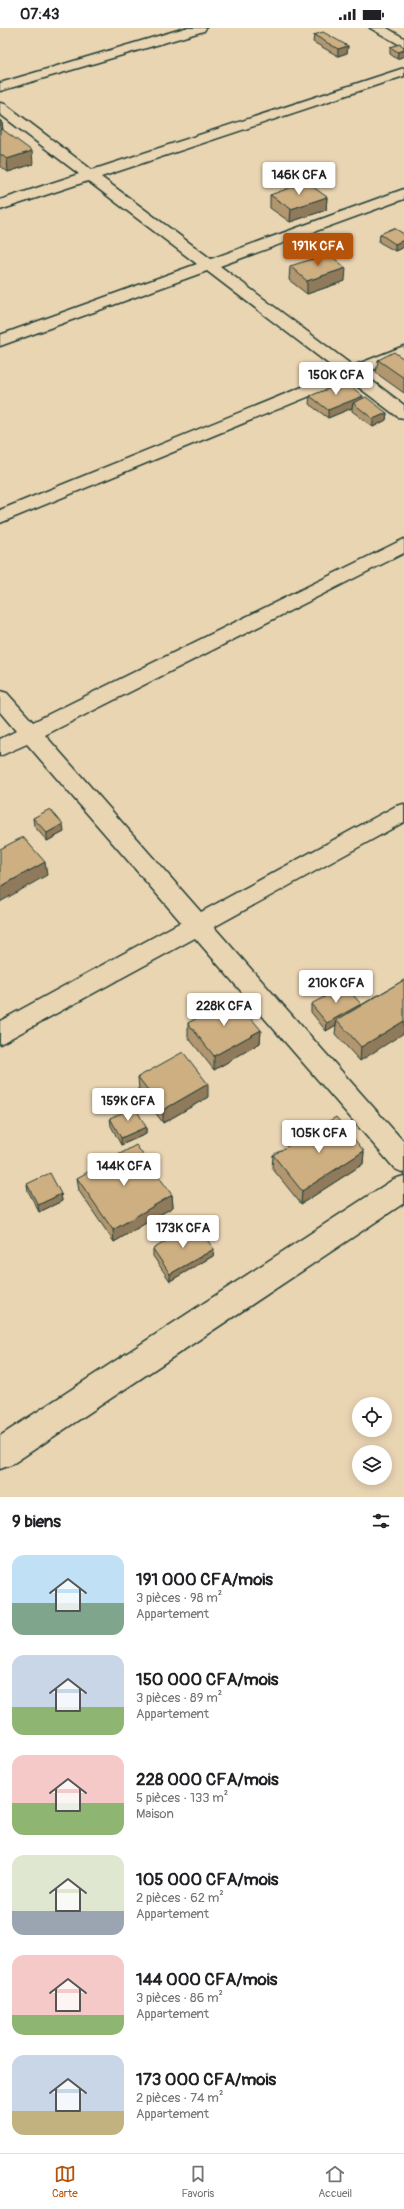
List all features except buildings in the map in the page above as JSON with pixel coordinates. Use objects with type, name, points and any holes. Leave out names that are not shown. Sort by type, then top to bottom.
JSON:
[{"type":"street","points":[[0,87],[199,28]]},
{"type":"street","points":[[377,28],[404,43]]},
{"type":"street","points":[[0,204],[404,72]]},
{"type":"street","points":[[0,107],[404,413]]},
{"type":"street","points":[[0,341],[404,194]]},
{"type":"street","points":[[0,517],[404,351]]},
{"type":"street","points":[[0,748],[404,545]]},
{"type":"street","points":[[0,698],[404,1162]]},
{"type":"street","points":[[0,1033],[404,812]]},
{"type":"street","points":[[0,1454],[404,1188]]}]
